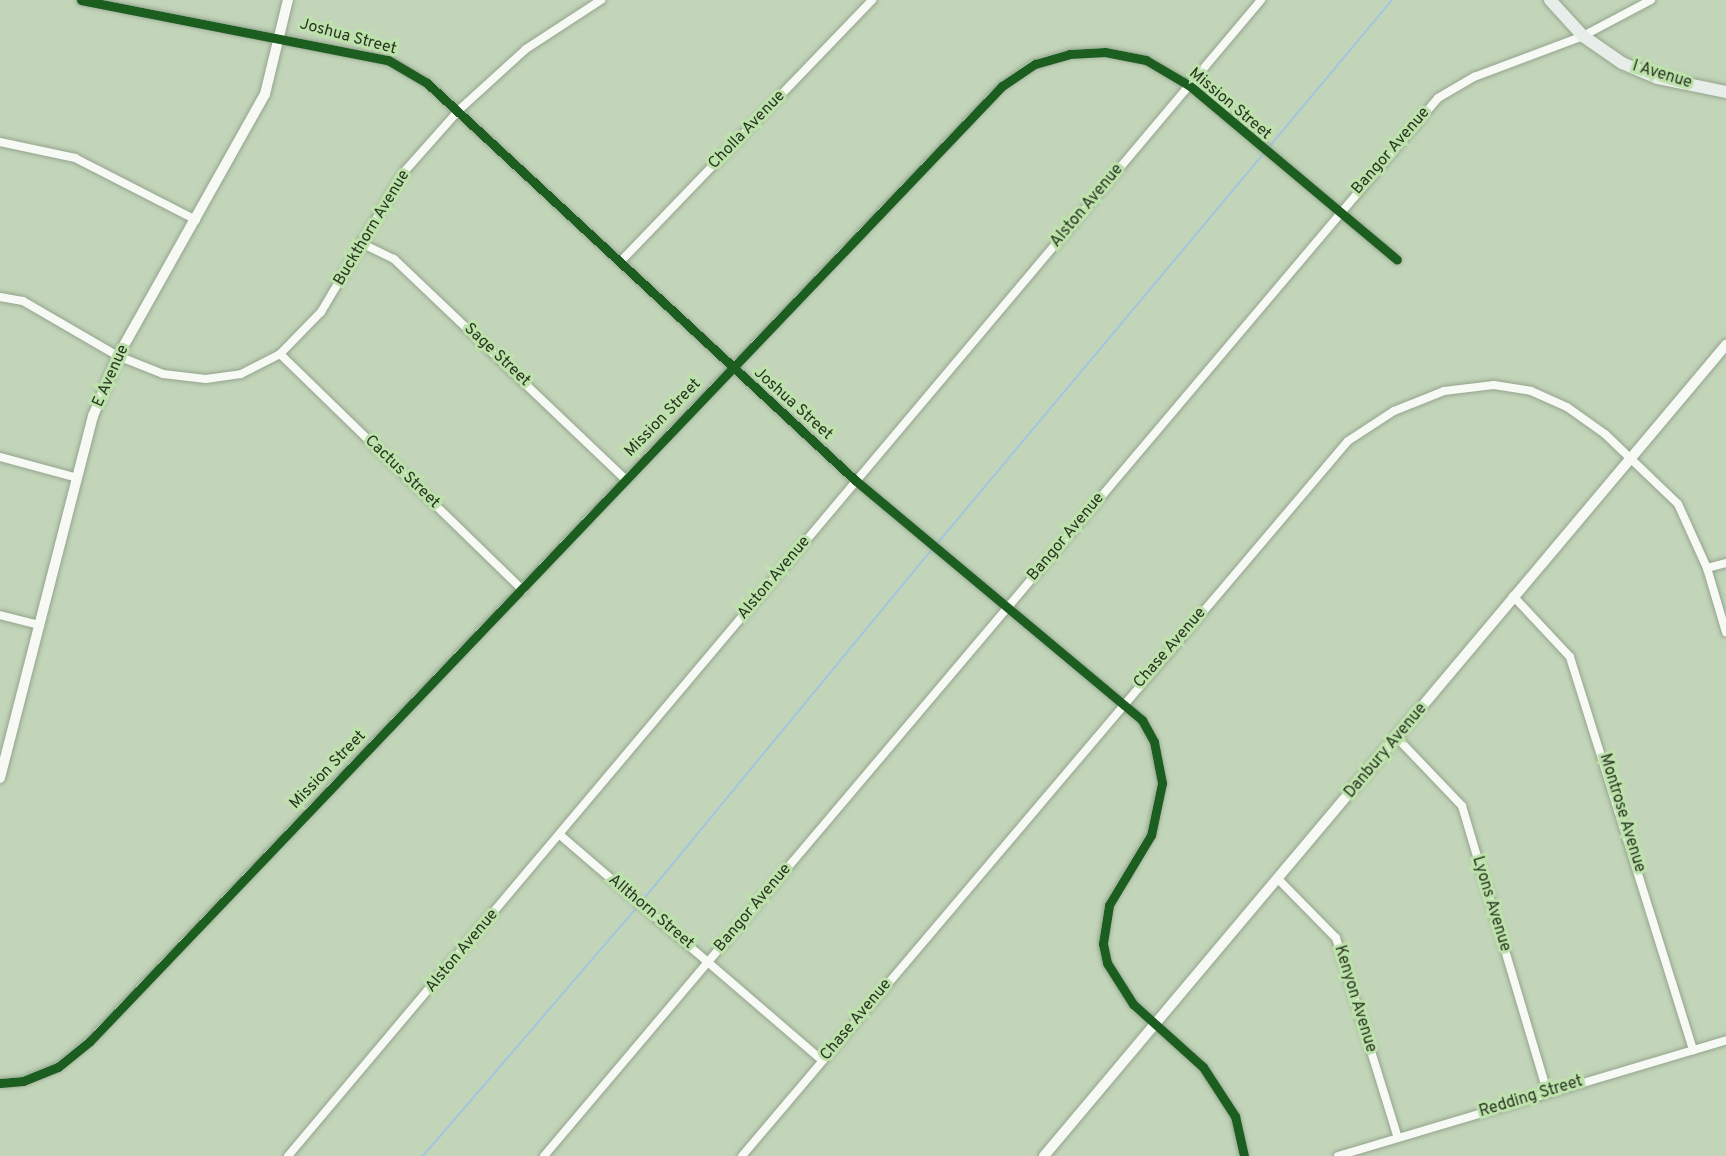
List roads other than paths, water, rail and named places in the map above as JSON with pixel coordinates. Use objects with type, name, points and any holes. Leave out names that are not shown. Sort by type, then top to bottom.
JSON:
[{"type":"main road","name":"I Avenue","points":[[1550,0],[1583,36],[1640,71],[1726,92]]},
{"type":"street","name":"Joshua Street","points":[[81,0],[282,35],[388,60],[460,110],[622,261],[732,369],[855,480],[1006,609],[1123,703],[1154,742],[1162,783],[1150,835],[1109,905],[1103,944],[1113,979],[1203,1067],[1235,1116],[1244,1156]]},
{"type":"street","name":"E Avenue","points":[[0,774],[74,477],[118,356],[265,94],[282,35],[288,0]]},
{"type":"street","name":"Buckthorn Avenue","points":[[118,356],[163,374],[206,379],[241,374],[280,354],[321,312],[404,172],[460,110],[526,49],[601,0]]},
{"type":"street","name":"Cholla Avenue","points":[[622,261],[872,0]]},
{"type":"street","name":"Alston Avenue","points":[[288,1156],[1261,0]]},
{"type":"street","name":"Bangor Avenue","points":[[543,1156],[1337,214],[1438,98],[1474,77],[1583,36],[1652,0]]},
{"type":"street","name":"Mission Street","points":[[0,1083],[23,1081],[58,1067],[90,1041],[1002,86],[1035,64],[1069,54],[1105,52],[1146,60],[1190,86],[1337,214],[1396,260]]},
{"type":"street","points":[[0,142],[75,158],[196,220]]},
{"type":"street","name":"Sage Street","points":[[361,243],[394,259],[625,479]]},
{"type":"street","points":[[0,297],[23,301],[118,356]]},
{"type":"street","name":"Danbury Avenue","points":[[1044,1156],[1154,1021],[1279,880],[1513,596],[1632,459],[1726,345]]},
{"type":"street","name":"Cactus Street","points":[[280,354],[523,590]]},
{"type":"street","name":"Chase Avenue","points":[[742,1156],[1123,703],[1348,441],[1394,411],[1444,391],[1494,385],[1531,391],[1567,407],[1632,459],[1678,504],[1707,568],[1726,632]]},
{"type":"street","points":[[0,457],[74,477]]},
{"type":"street","points":[[1707,568],[1726,562]]},
{"type":"street","name":"Montrose Avenue","points":[[1513,596],[1570,657],[1693,1050]]},
{"type":"street","points":[[0,615],[39,624]]},
{"type":"street","name":"Lyons Avenue","points":[[1397,738],[1462,806],[1547,1091]]},
{"type":"street","name":"Allthorn Street","points":[[560,835],[822,1060]]},
{"type":"street","name":"Kenyon Avenue","points":[[1279,880],[1336,938],[1398,1137]]},
{"type":"street","name":"Redding Street","points":[[1338,1156],[1547,1091],[1726,1040]]},
{"type":"waterway","points":[[936,545],[1392,0]]},
{"type":"waterway","points":[[642,901],[932,549]]},
{"type":"waterway","points":[[423,1156],[638,906]]}]
